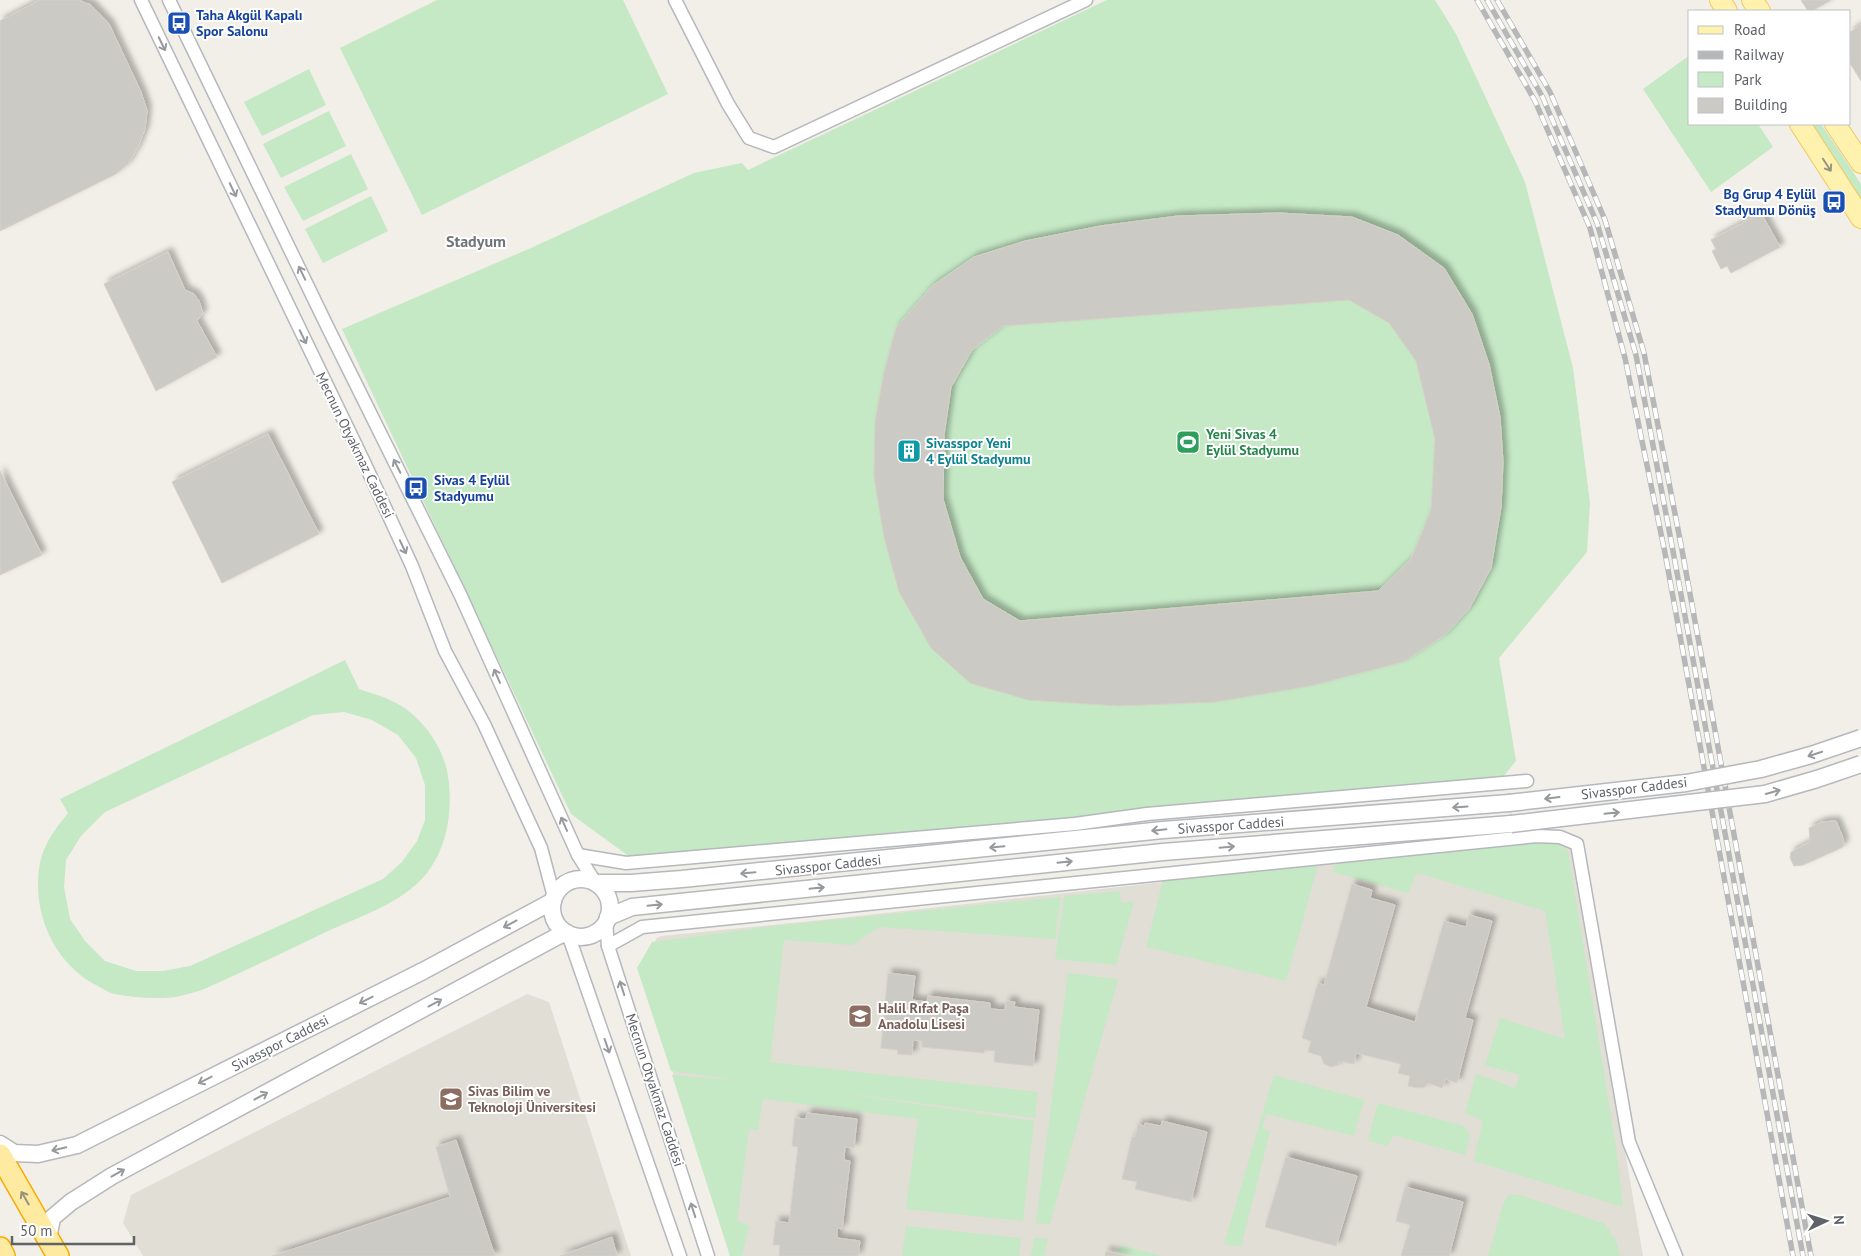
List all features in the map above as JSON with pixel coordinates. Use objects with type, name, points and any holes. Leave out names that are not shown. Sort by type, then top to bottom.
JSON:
[{"type":"highway","points":[[0,1155],[53,1248]]},
{"type":"highway","points":[[0,1248],[4,1256]]},
{"type":"main road","points":[[1801,125],[1861,218]]},
{"type":"main road","points":[[1836,125],[1855,142],[1861,162]]},
{"type":"street","name":"Mecnun Otyakmaz Caddesi","points":[[141,0],[360,453],[408,557],[445,650],[484,724],[541,848],[554,899]]},
{"type":"street","name":"Mecnun Otyakmaz Caddesi","points":[[170,0],[328,328],[460,594],[578,855],[595,882]]},
{"type":"street","points":[[675,0],[728,104],[749,138],[774,147],[1086,0]]},
{"type":"street","name":"Sivasspor Caddesi","points":[[595,882],[631,884],[1163,830],[1509,803],[1686,783],[1761,769],[1861,738]]},
{"type":"street","name":"Sivasspor Caddesi","points":[[607,920],[632,907],[1143,854],[1511,824],[1765,794],[1861,764]]},
{"type":"street","points":[[578,855],[626,863],[1075,824],[1147,814],[1527,781]]},
{"type":"street","points":[[608,946],[642,927],[1537,836],[1560,837],[1577,844],[1629,1142],[1676,1256]]},
{"type":"street","points":[[582,879],[595,882],[603,888],[608,898],[610,908],[607,920],[596,932],[588,936],[578,936],[560,928],[552,910],[554,899],[564,884],[572,880],[582,879]]},
{"type":"street","name":"Sivasspor Caddesi","points":[[0,1144],[14,1153],[38,1154],[76,1145],[423,971],[554,899]]},
{"type":"street","name":"Mecnun Otyakmaz Caddesi","points":[[607,920],[608,946],[708,1256]]},
{"type":"street","points":[[53,1248],[52,1218],[71,1202],[112,1176],[558,936],[568,933]]},
{"type":"street","points":[[568,933],[680,1256]]},
{"type":"shaded area","points":[[1551,839],[1572,849],[1574,853],[1643,1256],[733,1256],[702,1168],[641,968],[657,938],[661,936],[831,919]]},
{"type":"shaded area","name":"Sivas Bilim ve Teknoloji Üniversitesi","points":[[527,994],[549,1002],[631,1256],[143,1256],[123,1223],[131,1195]]},
{"type":"green space","points":[[437,0],[623,0],[668,94],[422,215],[340,48]]},
{"type":"green space","points":[[1107,0],[1435,0],[1456,34],[1525,182],[1573,368],[1590,503],[1587,552],[1499,658],[1516,761],[1503,777],[634,860],[571,814],[342,329],[531,248],[694,173],[742,163],[748,170]]},
{"type":"green space","points":[[1688,56],[1688,125],[1759,125],[1773,147],[1711,192],[1643,89]]},
{"type":"green space","points":[[309,69],[326,105],[262,136],[244,102]]},
{"type":"green space","points":[[329,111],[346,146],[281,178],[263,144]]},
{"type":"green space","points":[[1813,125],[1822,125],[1861,184],[1861,199]]},
{"type":"green space","points":[[351,154],[368,189],[303,221],[284,187]]},
{"type":"green space","points":[[371,196],[388,231],[323,263],[305,229]]},
{"type":"green space","points":[[345,660],[359,689],[385,698],[404,708],[422,723],[430,733],[446,765],[450,801],[444,839],[434,862],[417,884],[393,901],[202,990],[176,997],[153,998],[112,993],[94,984],[79,974],[67,962],[56,948],[48,932],[42,915],[38,880],[40,863],[47,842],[68,813],[60,799]],"holes":[[[344,712],[372,720],[398,735],[416,758],[425,785],[425,820],[417,841],[402,862],[383,879],[190,966],[163,971],[136,971],[105,961],[85,941],[70,919],[64,887],[66,860],[81,836],[105,812],[313,715]]]},
{"type":"green space","points":[[1551,839],[1568,851],[1616,1147],[1623,1207],[1474,1161],[1483,1121],[1465,1113],[1476,1074],[1515,1088],[1520,1075],[1485,1065],[1500,1018],[1565,1039],[1545,911],[1417,873],[1408,893],[1332,872],[1337,862]]},
{"type":"green space","points":[[1318,865],[1286,981],[1146,947],[1163,880]]},
{"type":"green space","points":[[1120,891],[1121,902],[1134,902],[1116,965],[1055,959],[1064,896]]},
{"type":"green space","points":[[1061,897],[1055,939],[879,927],[852,945],[784,940],[770,1062],[1038,1092],[1035,1118],[819,1090],[1034,1121],[1023,1221],[906,1209],[918,1119],[763,1099],[758,1130],[749,1129],[737,1221],[749,1226],[742,1256],[730,1256],[672,1075],[738,1080],[671,1071],[637,968],[652,942],[782,925]]},
{"type":"green space","points":[[1068,973],[1118,979],[1050,1224],[1036,1223]]},
{"type":"green space","points":[[1274,1075],[1364,1100],[1354,1136],[1266,1114],[1262,1128],[1270,1131],[1241,1247],[1224,1244]]},
{"type":"green space","points":[[1378,1103],[1464,1126],[1470,1135],[1465,1155],[1393,1135],[1388,1146],[1368,1141]]},
{"type":"green space","points":[[1508,1195],[1520,1195],[1605,1224],[1617,1243],[1620,1256],[1488,1256],[1503,1205]]},
{"type":"green space","points":[[906,1226],[1021,1238],[1019,1256],[902,1256]]},
{"type":"green space","points":[[1034,1238],[1048,1239],[1044,1256],[1031,1256]]},
{"type":"green space","points":[[1119,1245],[1163,1256],[1133,1256],[1117,1253]]},
{"type":"building","points":[[40,0],[78,0],[91,5],[109,24],[141,92],[147,110],[145,129],[138,147],[128,164],[116,174],[0,231],[0,21]]},
{"type":"building","points":[[1801,0],[1831,0],[1814,10],[1807,10]]},
{"type":"building","points":[[1861,25],[1861,81],[1851,65],[1851,31]]},
{"type":"building","name":"Sivasspor Yeni 4 Eylül Stadyumu","points":[[1279,213],[1352,217],[1398,235],[1444,268],[1472,314],[1489,364],[1500,417],[1503,462],[1501,507],[1491,568],[1469,609],[1445,635],[1403,662],[1310,686],[1215,702],[1119,706],[1028,700],[970,683],[931,648],[899,592],[884,537],[874,477],[875,422],[884,372],[896,328],[932,286],[974,257],[1025,241],[1100,226],[1178,216]],"holes":[[[1349,300],[1389,323],[1416,361],[1435,439],[1431,510],[1411,559],[1378,591],[1020,621],[983,599],[960,557],[943,499],[944,435],[951,387],[972,350],[1003,326]]]},
{"type":"building","points":[[1761,213],[1780,247],[1731,273],[1727,266],[1721,269],[1712,251],[1716,249],[1711,240]]},
{"type":"building","points":[[168,252],[185,290],[194,294],[199,301],[203,313],[197,321],[217,357],[156,391],[104,284]]},
{"type":"building","points":[[268,434],[319,534],[222,583],[172,482]]},
{"type":"building","points":[[0,471],[42,555],[0,575]]},
{"type":"building","points":[[1836,821],[1844,845],[1803,865],[1794,866],[1790,858],[1791,852],[1810,842],[1809,828],[1822,822]]},
{"type":"building","points":[[1352,884],[1372,890],[1370,898],[1395,905],[1366,1007],[1415,1022],[1444,921],[1466,927],[1469,915],[1492,921],[1465,1018],[1473,1020],[1457,1083],[1446,1079],[1442,1088],[1428,1083],[1425,1087],[1408,1086],[1410,1076],[1398,1073],[1401,1064],[1356,1053],[1354,1064],[1339,1061],[1338,1065],[1331,1067],[1324,1064],[1321,1056],[1308,1052],[1311,1041],[1302,1038],[1318,983],[1324,985]]},
{"type":"building","points":[[888,973],[915,976],[912,1000],[927,1002],[928,996],[990,1003],[990,1009],[1005,1010],[1006,1001],[1015,1002],[1014,1007],[1039,1010],[1033,1066],[994,1062],[995,1051],[985,1050],[984,1053],[922,1047],[922,1041],[913,1040],[912,1055],[897,1054],[898,1050],[881,1048]]},
{"type":"building","points":[[807,1113],[857,1119],[854,1148],[845,1147],[844,1160],[850,1161],[842,1229],[837,1228],[837,1238],[860,1241],[858,1256],[779,1256],[780,1245],[773,1245],[776,1221],[789,1223],[798,1147],[792,1146],[795,1118],[806,1119]]},
{"type":"building","points":[[1162,1121],[1207,1132],[1191,1202],[1135,1189],[1137,1182],[1122,1179],[1132,1137],[1135,1137],[1138,1124],[1144,1126],[1145,1123],[1161,1126]]},
{"type":"building","points":[[456,1140],[495,1256],[272,1256],[450,1197],[436,1147]]},
{"type":"building","points":[[1286,1157],[1357,1176],[1336,1246],[1265,1227]]},
{"type":"building","points":[[1405,1187],[1463,1202],[1449,1256],[1401,1256],[1410,1225],[1396,1221]]},
{"type":"building","points":[[612,1237],[617,1256],[560,1256]]},
{"type":"building","points":[[1106,1251],[1126,1256],[1105,1256]]},
{"type":"railway","points":[[1477,0],[1535,101],[1590,228],[1625,358],[1665,553],[1793,1256]]},
{"type":"railway","points":[[1487,0],[1542,96],[1597,223],[1636,355],[1803,1256]]},
{"type":"railway","points":[[1497,0],[1550,92],[1605,220],[1644,353],[1682,550],[1811,1256]]},
{"type":"place","name":"Taha Akgül Kapalı Spor Salonu","points":[[179,23]]},
{"type":"place","name":"Bg Grup 4 Eylül Stadyumu Dönüş","points":[[1834,202]]},
{"type":"place","name":"Yeni Sivas 4 Eylül Stadyumu","points":[[1188,442]]},
{"type":"place","name":"Sivasspor Yeni 4 Eylül Stadyumu","points":[[909,451]]},
{"type":"place","name":"Sivas 4 Eylül Stadyumu","points":[[416,488]]},
{"type":"place","name":"Halil Rıfat Paşa Anadolu Lisesi","points":[[860,1016]]},
{"type":"place","name":"Sivas Bilim ve Teknoloji Üniversitesi","points":[[451,1099]]},
{"type":"district","name":"Stadyum","points":[[476,241]]}]
